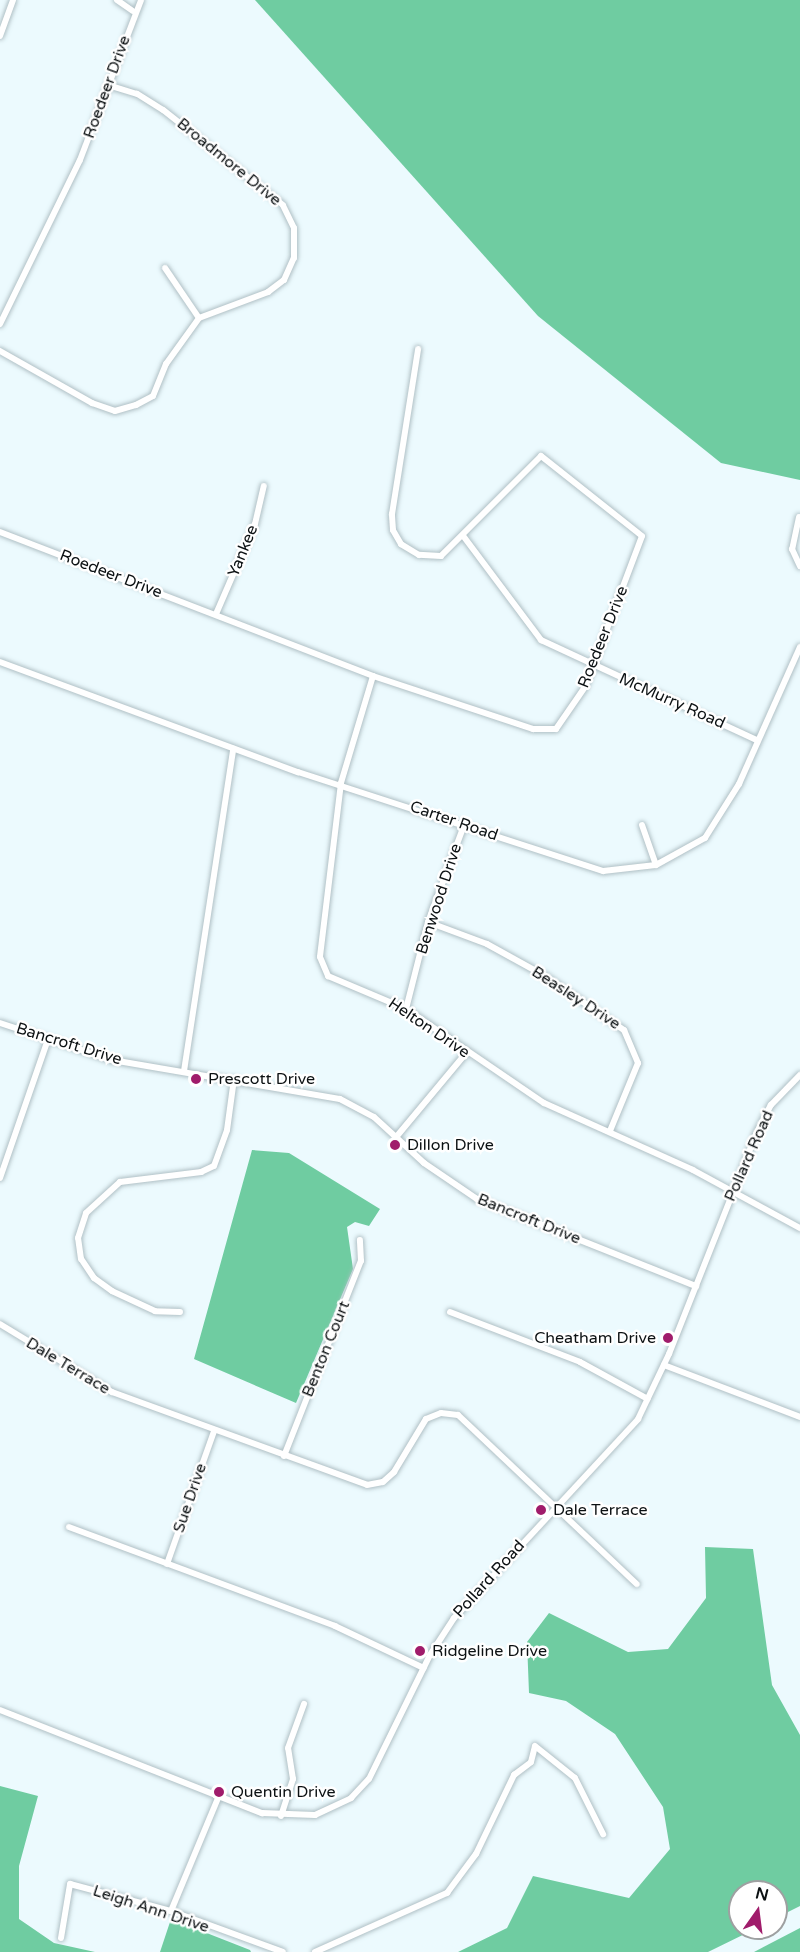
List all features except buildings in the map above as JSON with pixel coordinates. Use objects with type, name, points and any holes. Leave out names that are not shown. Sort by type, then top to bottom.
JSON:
[{"type":"street","points":[[0,36],[13,0]]},
{"type":"street","points":[[117,0],[134,11]]},
{"type":"street","name":"Roedeer Drive","points":[[0,324],[80,160],[134,11],[141,0]]},
{"type":"street","name":"Broadmore Drive","points":[[108,85],[137,94],[211,145],[283,205],[294,228],[294,258],[284,280],[251,302],[199,318]]},
{"type":"street","points":[[0,351],[68,391],[116,411],[153,396],[166,364],[199,318],[165,268]]},
{"type":"street","name":"Roedeer Drive","points":[[0,532],[373,676],[533,729],[556,729],[585,687],[642,536],[557,464],[541,456],[465,537],[441,556],[419,555],[401,544],[393,530],[418,349]]},
{"type":"street","name":"Yankee","points":[[216,614],[255,524],[264,486]]},
{"type":"street","points":[[799,517],[792,549],[800,566]]},
{"type":"street","name":"McMurry Road","points":[[465,537],[541,640],[592,666],[756,740]]},
{"type":"street","name":"Carter Road","points":[[0,662],[233,749],[603,871],[656,865],[705,838],[728,805],[800,647]]},
{"type":"street","name":"Helton Drive","points":[[373,676],[341,783],[320,957],[328,976],[406,1009],[544,1103],[610,1131],[733,1190],[800,1228]]},
{"type":"street","points":[[184,1071],[233,749]]},
{"type":"street","name":"Benwood Drive","points":[[406,1009],[428,922],[464,825]]},
{"type":"street","points":[[642,825],[656,865]]},
{"type":"street","name":"Beasley Drive","points":[[428,922],[487,944],[545,976],[624,1030],[638,1063],[610,1131]]},
{"type":"street","name":"Bancroft Drive","points":[[0,1023],[112,1060],[329,1095],[365,1111],[397,1136],[424,1163],[477,1199],[696,1286]]},
{"type":"street","points":[[0,1178],[48,1039]]},
{"type":"street","points":[[397,1136],[466,1052]]},
{"type":"street","name":"Pollard Road","points":[[0,1710],[218,1798],[281,1816],[323,1813],[360,1791],[424,1668],[454,1618],[557,1505],[622,1438],[648,1399],[664,1365],[733,1190],[771,1105],[800,1076]]},
{"type":"street","points":[[180,1312],[155,1311],[112,1291],[94,1278],[81,1259],[78,1238],[86,1213],[120,1182],[201,1173],[214,1166],[227,1130],[234,1079]]},
{"type":"street","name":"Benton Court","points":[[284,1456],[360,1261],[360,1240]]},
{"type":"street","points":[[450,1312],[580,1362],[648,1399]]},
{"type":"street","name":"Dale Terrace","points":[[0,1324],[92,1383],[354,1482],[377,1484],[394,1472],[426,1419],[450,1413],[471,1423],[637,1584]]},
{"type":"street","points":[[664,1365],[800,1417]]},
{"type":"street","name":"Sue Drive","points":[[167,1564],[214,1431]]},
{"type":"street","points":[[69,1527],[335,1626],[424,1668]]},
{"type":"street","points":[[281,1816],[293,1779],[288,1748],[304,1704]]},
{"type":"street","points":[[315,1952],[447,1893],[476,1854],[514,1775],[531,1762],[535,1746],[575,1778],[603,1834]]},
{"type":"street","points":[[171,1911],[218,1798]]},
{"type":"street","name":"Leigh Ann Drive","points":[[61,1938],[70,1884],[171,1911],[283,1952]]},
{"type":"green space","points":[[255,0],[800,0],[800,480],[721,463],[538,316]]},
{"type":"green space","points":[[252,1150],[289,1153],[380,1209],[369,1226],[355,1222],[347,1227],[353,1269],[296,1403],[194,1359]]},
{"type":"green space","points":[[705,1547],[753,1549],[772,1685],[800,1735],[800,1906],[788,1912],[788,1880],[728,1880],[728,1940],[732,1940],[708,1952],[458,1952],[507,1928],[533,1876],[629,1898],[670,1849],[663,1807],[615,1734],[566,1701],[529,1693],[527,1642],[549,1613],[628,1652],[668,1649],[706,1598]]},
{"type":"green space","points":[[0,1786],[38,1796],[19,1866],[19,1919],[54,1943],[95,1952],[0,1952]]},
{"type":"green space","points":[[171,1919],[250,1950],[251,1952],[160,1952]]},
{"type":"green space","points":[[800,1928],[800,1952],[754,1952],[777,1940],[788,1940],[788,1934]]},
{"type":"place","name":"Prescott Drive","points":[[196,1079]]},
{"type":"place","name":"Dillon Drive","points":[[395,1145]]},
{"type":"place","name":"Cheatham Drive","points":[[668,1338]]},
{"type":"place","name":"Dale Terrace","points":[[541,1510]]},
{"type":"place","name":"Ridgeline Drive","points":[[420,1651]]},
{"type":"place","name":"Quentin Drive","points":[[219,1792]]}]
